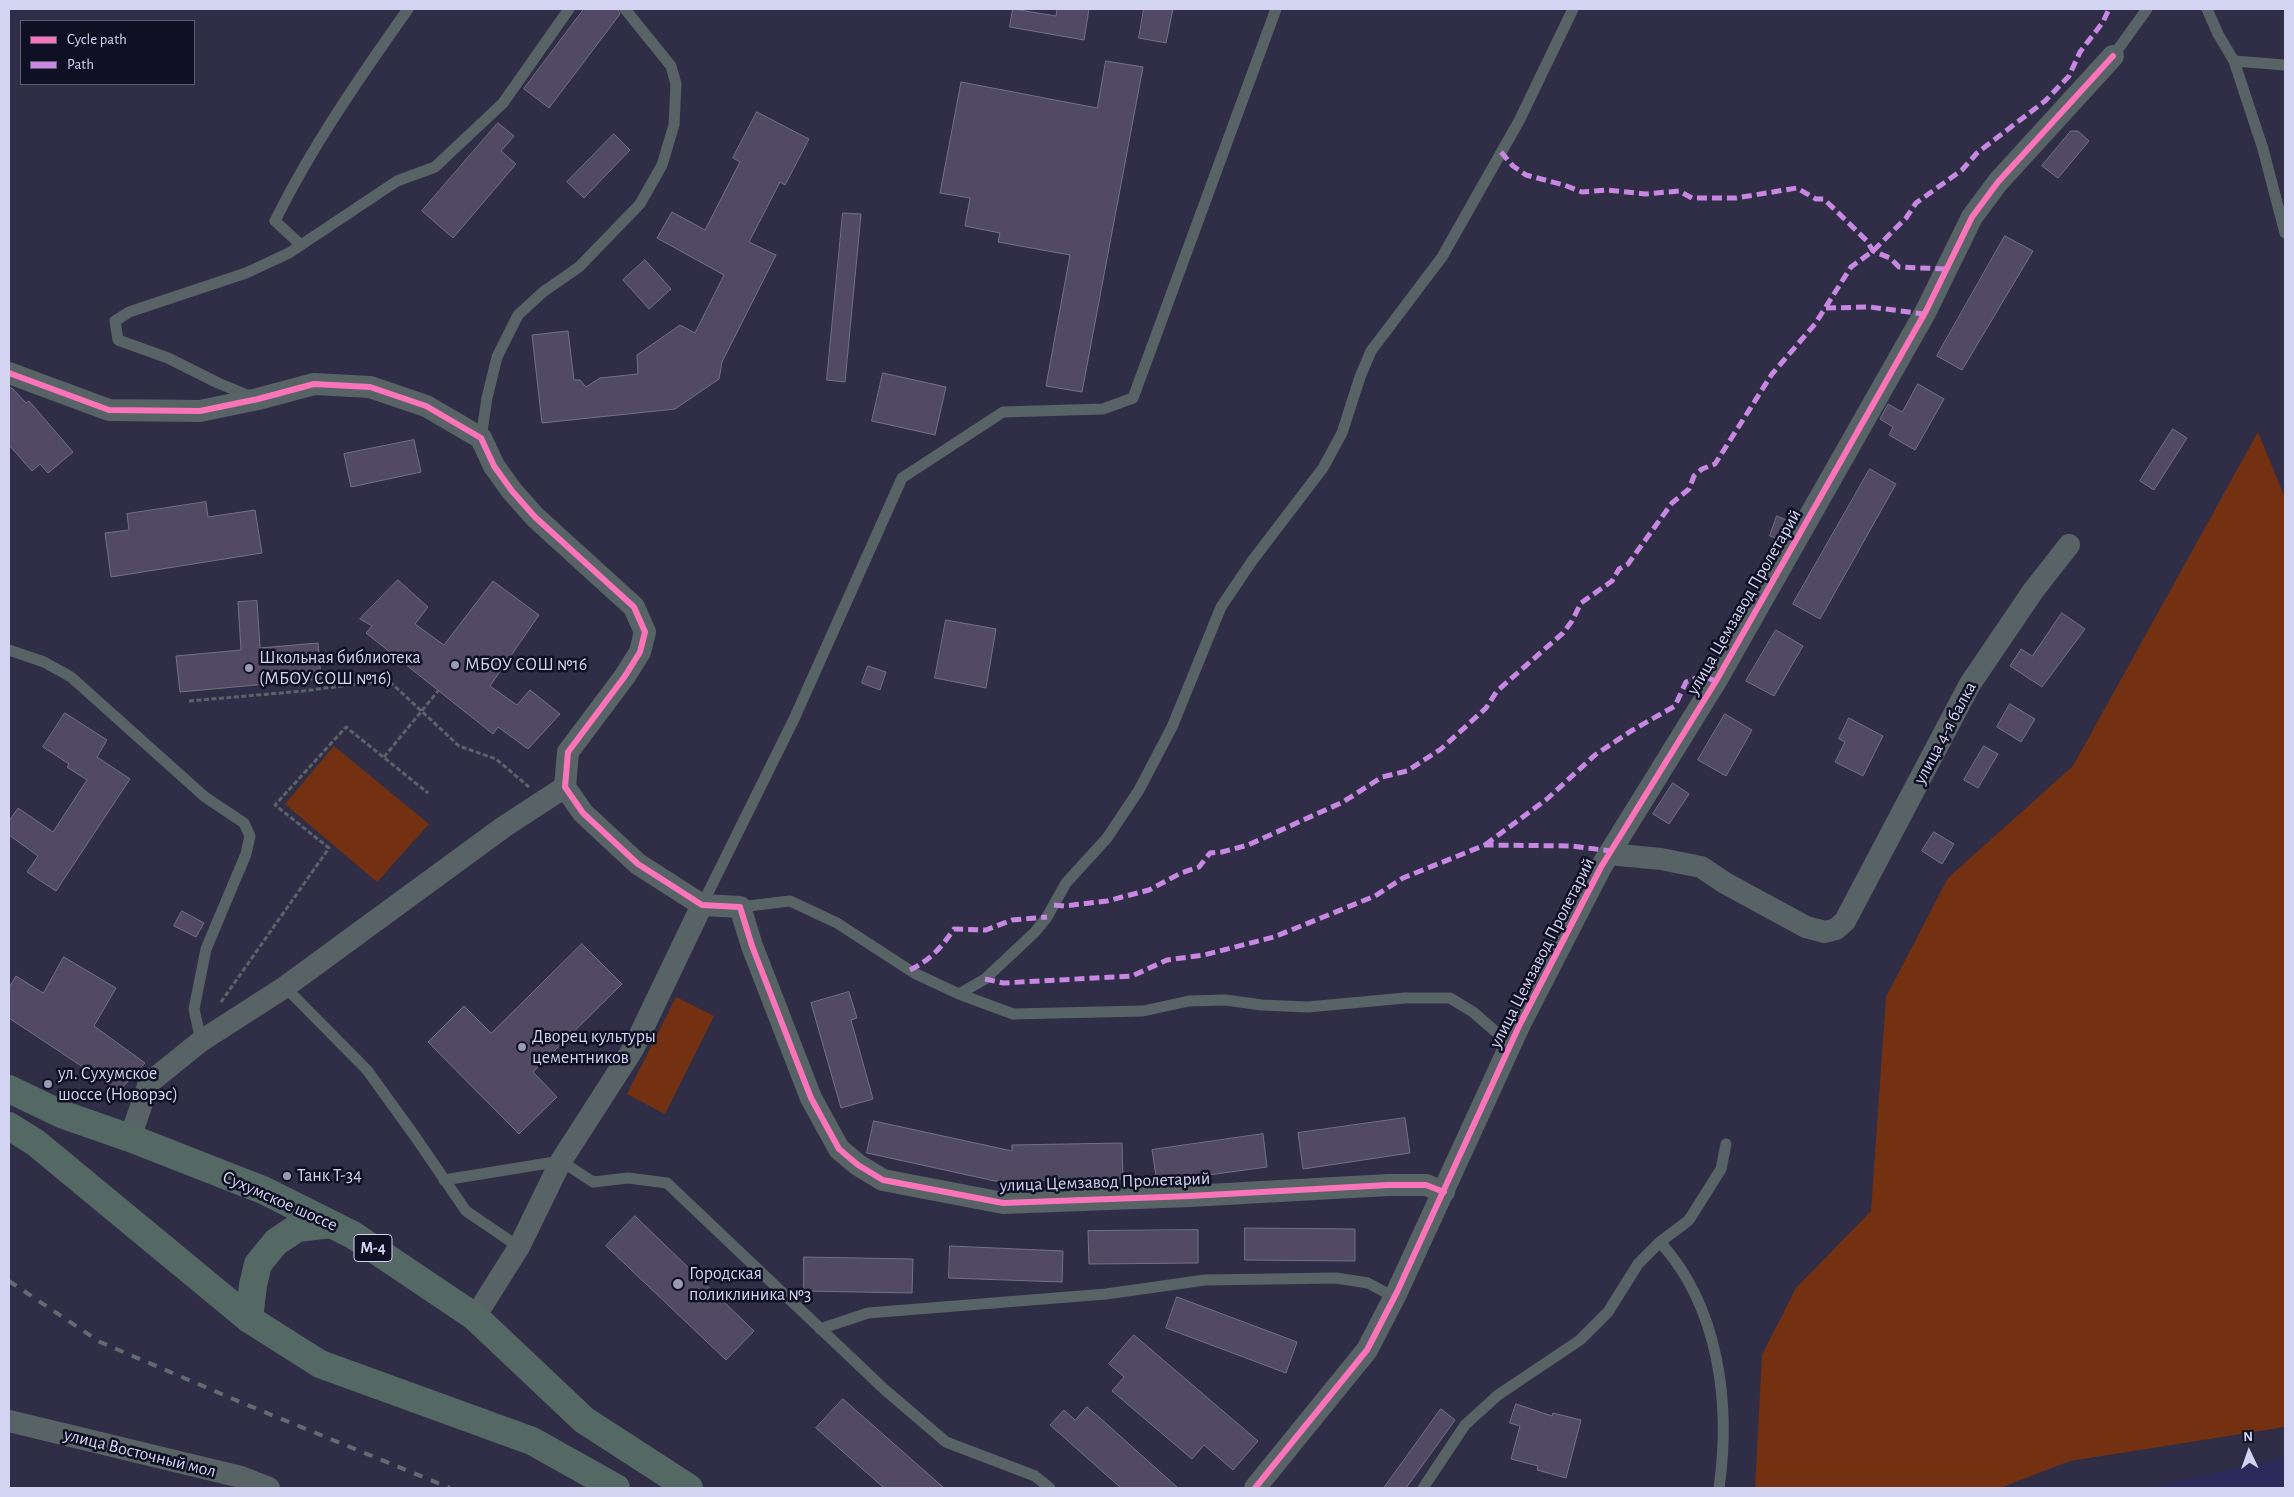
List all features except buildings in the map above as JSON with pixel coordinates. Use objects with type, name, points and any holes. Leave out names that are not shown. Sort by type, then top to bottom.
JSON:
[{"type":"highway","name":"Сухумское шоссе","points":[[9,1089],[61,1114],[130,1138],[263,1190],[353,1234],[475,1317],[584,1420],[689,1488]]},
{"type":"highway","points":[[9,1126],[36,1144],[249,1319],[320,1364],[532,1441],[616,1488]]},
{"type":"highway","points":[[249,1319],[253,1285],[258,1264],[276,1242],[297,1228],[331,1224]]},
{"type":"street","name":"улица Цемзавод Пролетарий","points":[[1255,1488],[1366,1350],[1394,1297],[1444,1192],[1511,1044],[1609,854],[1726,664],[1926,311],[1972,217],[1998,182],[2113,56]]},
{"type":"street","points":[[9,373],[109,410],[200,411],[258,399],[314,384],[370,387],[426,406],[481,438],[494,466],[535,517],[634,607],[645,632],[640,652],[625,676],[568,752],[565,787],[583,813],[638,864],[702,905],[740,907]]},
{"type":"street","name":"улица 4-я балка","points":[[1609,854],[1701,867],[1724,883],[1806,927],[1825,932],[1836,929],[1845,921],[1970,684],[2033,591],[2069,546]]},
{"type":"street","points":[[130,1138],[149,1083],[201,1041],[285,988],[505,826],[565,787]]},
{"type":"street","points":[[475,1317],[519,1247],[561,1161],[633,1049],[702,905]]},
{"type":"street","name":"улица Цемзавод Пролетарий","points":[[740,907],[752,946],[811,1098],[840,1149],[858,1166],[884,1180],[1003,1203],[1190,1196],[1388,1185],[1426,1185],[1444,1192]]},
{"type":"street","name":"улица Восточный мол","points":[[9,1421],[241,1477],[269,1488]]},
{"type":"lane","points":[[301,245],[275,221],[290,192],[354,85],[408,9]]},
{"type":"lane","points":[[258,399],[218,383],[168,358],[118,340],[115,321],[128,312],[246,273],[301,245],[396,181],[435,167],[503,103],[569,9]]},
{"type":"lane","points":[[481,438],[487,398],[497,357],[518,315],[543,292],[580,267],[640,204],[662,165],[674,125],[677,100],[676,84],[671,66],[625,9]]},
{"type":"lane","points":[[702,905],[794,719],[902,478],[1003,412],[1103,409],[1133,398],[1276,9]]},
{"type":"lane","points":[[959,994],[984,979],[1035,932],[1047,918],[1066,883],[1107,838],[1139,790],[1172,727],[1221,607],[1252,561],[1323,468],[1342,433],[1360,377],[1372,351],[1442,257],[1519,121],[1573,9]]},
{"type":"lane","points":[[2113,56],[2147,9]]},
{"type":"lane","points":[[2206,9],[2234,62],[2263,149],[2285,233]]},
{"type":"lane","points":[[2234,62],[2285,66]]},
{"type":"lane","points":[[9,650],[44,662],[72,677],[205,797],[244,822],[250,836],[246,854],[206,949],[194,1009],[201,1041]]},
{"type":"lane","points":[[740,907],[790,901],[837,922],[914,973],[959,994],[1013,1014],[1144,1011],[1189,1001],[1225,1000],[1262,1006],[1308,1007],[1405,998],[1450,998],[1473,1012],[1511,1044]]},
{"type":"lane","points":[[285,988],[367,1070],[414,1134],[466,1212],[519,1247]]},
{"type":"lane","points":[[1423,1488],[1465,1425],[1498,1395],[1580,1340],[1608,1312],[1638,1264],[1660,1242],[1689,1220],[1721,1170],[1726,1144]]},
{"type":"lane","points":[[444,1180],[561,1161],[593,1182],[628,1178],[667,1183],[884,1389],[946,1442],[1035,1476],[1050,1488]]},
{"type":"lane","points":[[1660,1242],[1676,1261],[1693,1288],[1709,1326],[1720,1378],[1722,1435],[1719,1488]]},
{"type":"lane","points":[[820,1328],[868,1314],[1106,1294],[1205,1280],[1336,1278],[1368,1283],[1394,1297]]},
{"type":"path","points":[[189,701],[303,691],[388,680],[420,712],[459,746],[496,759],[545,800]]},
{"type":"path","points":[[384,758],[438,691]]},
{"type":"path","points":[[217,1009],[225,994],[253,958],[329,848],[275,805],[346,727],[428,793]]},
{"type":"shaded area","points":[[2258,432],[2285,498],[2285,1427],[2070,1461],[2000,1488],[1755,1488],[1762,1355],[1796,1288],[1871,1211],[1886,997],[1948,878],[2073,766]]},
{"type":"shaded area","points":[[334,746],[429,824],[377,882],[285,804]]},
{"type":"shaded area","points":[[676,997],[714,1016],[665,1114],[627,1094]]},
{"type":"shaded area","points":[[2285,1457],[2285,1488],[2147,1488]]},
{"type":"railway","points":[[9,1281],[100,1342],[450,1488]]},
{"type":"marked path","points":[[1054,905],[1064,906],[1107,901],[1149,890],[1181,873],[1199,867],[1210,853],[1248,845],[1343,802],[1382,777],[1407,771],[1441,749],[1486,708],[1497,691],[1563,633],[1572,621],[1581,603],[1612,581],[1619,569],[1628,564],[1672,503],[1689,489],[1694,476],[1702,469],[1715,464],[1772,374],[1815,324],[1851,267],[1873,251],[1906,218],[1916,203],[1962,170],[1977,153],[2045,101],[2069,76],[2080,52],[2103,22],[2109,9]]},
{"type":"marked path","points":[[1501,152],[1513,166],[1526,175],[1582,192],[1607,190],[1645,194],[1679,191],[1692,198],[1736,198],[1797,188],[1816,199],[1824,199],[1867,241],[1873,251],[1890,258],[1899,267],[1947,269]]},
{"type":"marked path","points":[[1826,308],[1870,307],[1924,314]]},
{"type":"marked path","points":[[1485,845],[1547,799],[1595,755],[1631,731],[1675,706],[1686,682],[1701,676],[1716,681]]},
{"type":"marked path","points":[[985,979],[1003,983],[1132,976],[1167,960],[1204,955],[1274,937],[1375,896],[1403,878],[1485,845],[1572,846],[1611,851]]},
{"type":"marked path","points":[[910,970],[935,953],[954,929],[986,930],[1012,920],[1047,917]]},
{"type":"cycle path","points":[[1255,1488],[1367,1350],[1397,1292],[1520,1024],[1601,867],[1716,681],[1926,311],[1972,217],[1998,182],[2113,56]]},
{"type":"cycle path","points":[[9,373],[109,410],[200,411],[258,399],[314,384],[370,387],[426,406],[481,438],[494,466],[512,491],[535,517],[634,607],[645,632],[640,652],[625,676],[568,752],[565,787],[583,813],[638,864],[702,905],[740,907],[752,946],[811,1098],[839,1149],[858,1165],[883,1180],[1003,1203],[1190,1196],[1388,1185],[1426,1185],[1444,1192]]},
{"type":"place","name":"МБОУ СОШ №16","points":[[455,665]]},
{"type":"place","name":"Школьная библиотека (МБОУ СОШ №16)","points":[[249,668]]},
{"type":"place","name":"Дворец культуры цементников","points":[[522,1047]]},
{"type":"place","name":"ул. Сухумское шоссе (Новорэс)","points":[[48,1084]]},
{"type":"place","name":"Танк Т-34","points":[[287,1176]]},
{"type":"place","name":"Городская поликлиника №3","points":[[678,1284]]}]
